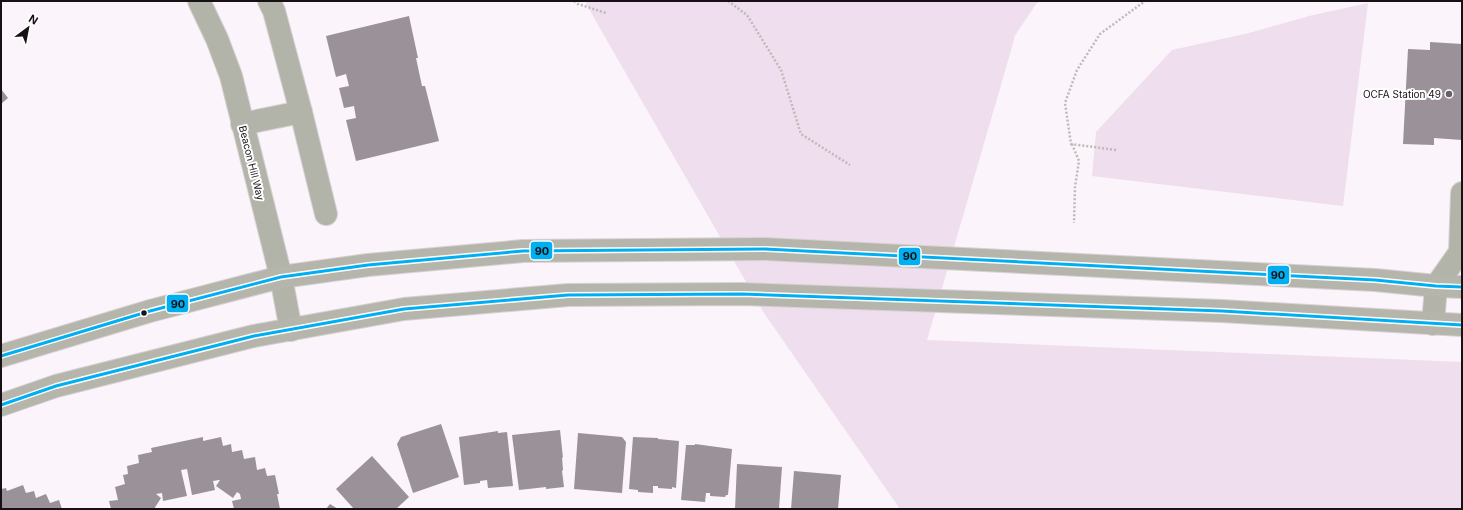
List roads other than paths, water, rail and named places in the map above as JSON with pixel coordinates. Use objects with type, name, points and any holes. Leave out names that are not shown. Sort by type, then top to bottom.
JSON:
[{"type":"main road","points":[[1,356],[150,310],[282,277],[368,265],[523,251],[765,249],[1367,280],[1462,287]]},
{"type":"main road","points":[[1,405],[56,386],[254,336],[404,309],[568,295],[741,294],[1222,312],[1462,325]]},
{"type":"street","name":"Beacon Hill Way","points":[[199,1],[217,39],[231,76],[282,277],[291,330]]},
{"type":"street","points":[[269,1],[274,11],[326,214]]},
{"type":"street","points":[[242,124],[301,112]]},
{"type":"street","points":[[1433,324],[1436,286],[1460,252],[1462,193]]},
{"type":"place","name":"OCFA Station 49","points":[[1449,94]]}]
